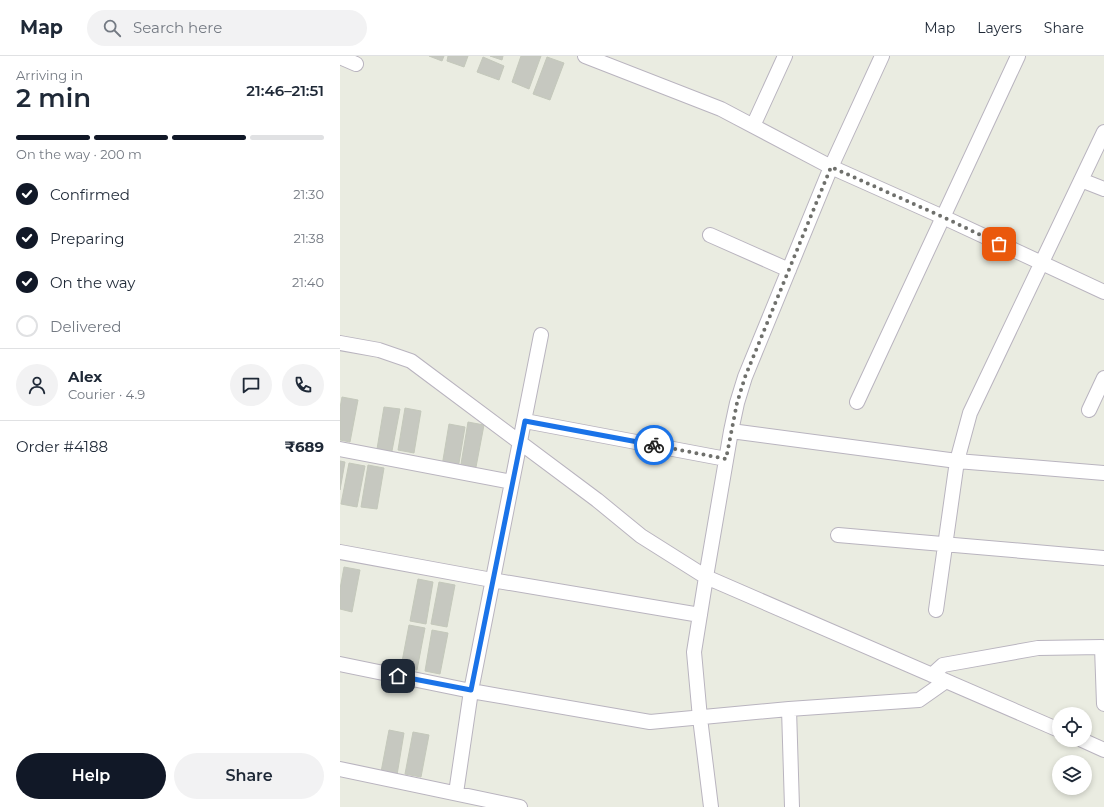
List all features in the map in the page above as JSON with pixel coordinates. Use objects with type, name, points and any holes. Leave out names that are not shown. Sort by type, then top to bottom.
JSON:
[{"type":"street","points":[[585,56],[721,109],[831,167],[1104,292]]},
{"type":"street","points":[[753,126],[785,56]]},
{"type":"street","points":[[711,807],[700,718],[694,652],[726,459],[737,403],[745,377],[831,167],[882,56]]},
{"type":"street","points":[[857,402],[1018,56]]},
{"type":"street","points":[[340,57],[356,64]]},
{"type":"street","points":[[936,610],[957,461],[970,413],[1104,132]]},
{"type":"street","points":[[1081,180],[1104,189]]},
{"type":"street","points":[[710,235],[789,270]]},
{"type":"street","points":[[340,335],[346,344],[379,350],[411,361],[597,500],[641,536],[706,578],[1052,727]]},
{"type":"street","points":[[456,793],[471,690],[541,335]]},
{"type":"street","points":[[1089,410],[1104,378]]},
{"type":"street","points":[[525,421],[726,459]]},
{"type":"street","points":[[731,431],[957,461],[1104,473]]},
{"type":"street","points":[[340,449],[512,482]]},
{"type":"street","points":[[838,535],[1104,558]]},
{"type":"street","points":[[340,552],[492,580],[700,615]]},
{"type":"street","points":[[932,675],[943,665],[1038,648],[1102,647],[1104,704]]},
{"type":"street","points":[[340,664],[471,690],[650,722],[789,709],[919,700],[946,681]]},
{"type":"street","points":[[789,709],[792,807]]},
{"type":"street","points":[[1092,745],[1104,750]]},
{"type":"street","points":[[340,769],[520,807]]},
{"type":"building","points":[[429,56],[444,56],[442,61]]},
{"type":"building","points":[[448,56],[468,56],[464,67],[447,61]]},
{"type":"building","points":[[490,56],[503,56],[502,60]]},
{"type":"building","points":[[521,56],[541,56],[529,89],[512,82]]},
{"type":"building","points":[[483,57],[504,66],[499,80],[477,72]]},
{"type":"building","points":[[547,57],[564,63],[550,100],[533,94]]},
{"type":"building","points":[[342,397],[358,400],[350,442],[340,440],[340,408]]},
{"type":"building","points":[[384,407],[400,409],[392,451],[377,449]]},
{"type":"building","points":[[405,408],[421,411],[414,453],[398,450]]},
{"type":"building","points":[[468,422],[484,425],[476,467],[461,464]]},
{"type":"building","points":[[449,424],[465,427],[458,469],[442,466]]},
{"type":"building","points":[[340,461],[345,462],[340,490]]},
{"type":"building","points":[[349,463],[365,466],[357,507],[341,504]]},
{"type":"building","points":[[368,465],[384,468],[377,509],[361,507]]},
{"type":"building","points":[[344,567],[360,570],[352,612],[340,609],[340,589]]},
{"type":"building","points":[[418,579],[433,582],[426,624],[410,621]]},
{"type":"building","points":[[439,582],[455,585],[447,627],[431,624]]},
{"type":"building","points":[[409,625],[425,628],[417,670],[401,667]]},
{"type":"building","points":[[432,630],[448,633],[440,674],[425,671]]},
{"type":"building","points":[[389,730],[404,733],[397,775],[381,772]]},
{"type":"building","points":[[413,732],[429,735],[421,777],[405,774]]},
{"type":"way so far","points":[[654,445],[726,459],[737,403],[745,377],[831,167],[943,217],[999,244]]},
{"type":"route","points":[[398,676],[471,690],[525,421],[654,445]]}]
